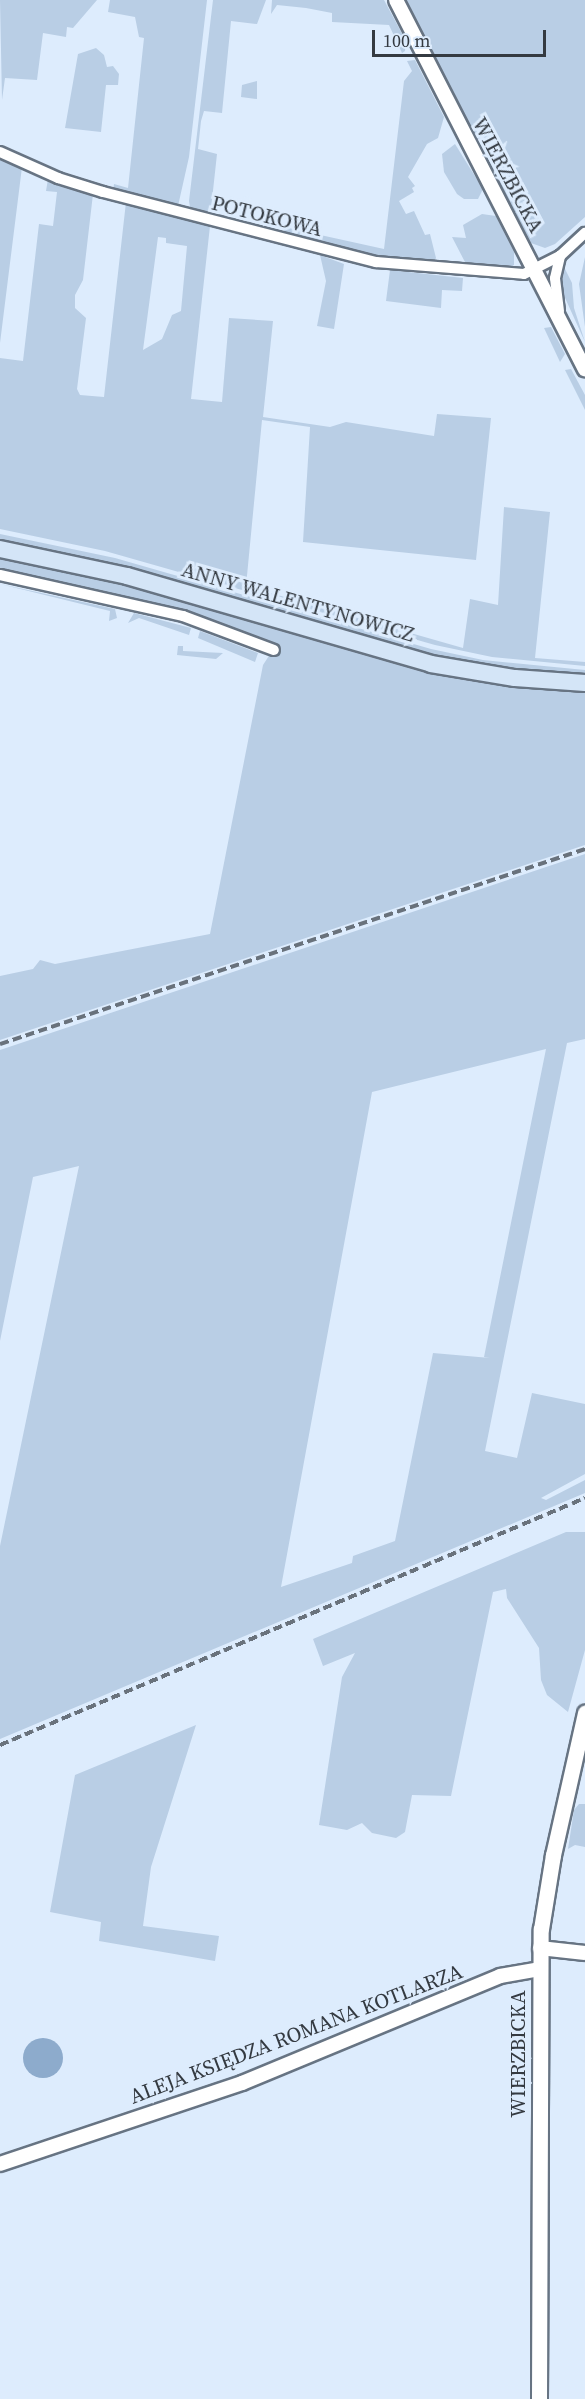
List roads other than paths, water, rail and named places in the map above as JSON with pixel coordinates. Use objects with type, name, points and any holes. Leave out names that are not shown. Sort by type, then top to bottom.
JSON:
[{"type":"main road","name":"ANNY WALENTYNOWICZ","points":[[0,549],[127,576],[441,666],[515,678],[585,683]]},
{"type":"main road","name":"WIERZBICKA","points":[[539,2399],[540,1948],[553,1855],[585,1713]]},
{"type":"street","name":"WIERZBICKA","points":[[396,0],[585,369]]},
{"type":"street","name":"POTOKOWA","points":[[0,152],[68,181],[352,258],[512,275],[534,270]]},
{"type":"street","points":[[534,270],[560,256],[585,233]]},
{"type":"street","points":[[560,256],[555,278],[560,320]]},
{"type":"street","points":[[0,575],[183,616],[274,650]]},
{"type":"street","points":[[540,1948],[585,1953]]},
{"type":"street","name":"ALEJA KSIĘDZA ROMANA KOTLARZA","points":[[0,2164],[242,2083],[501,1976],[539,1969]]},
{"type":"railway","points":[[0,1044],[585,849]]},
{"type":"railway","points":[[0,1745],[585,1498]]}]
